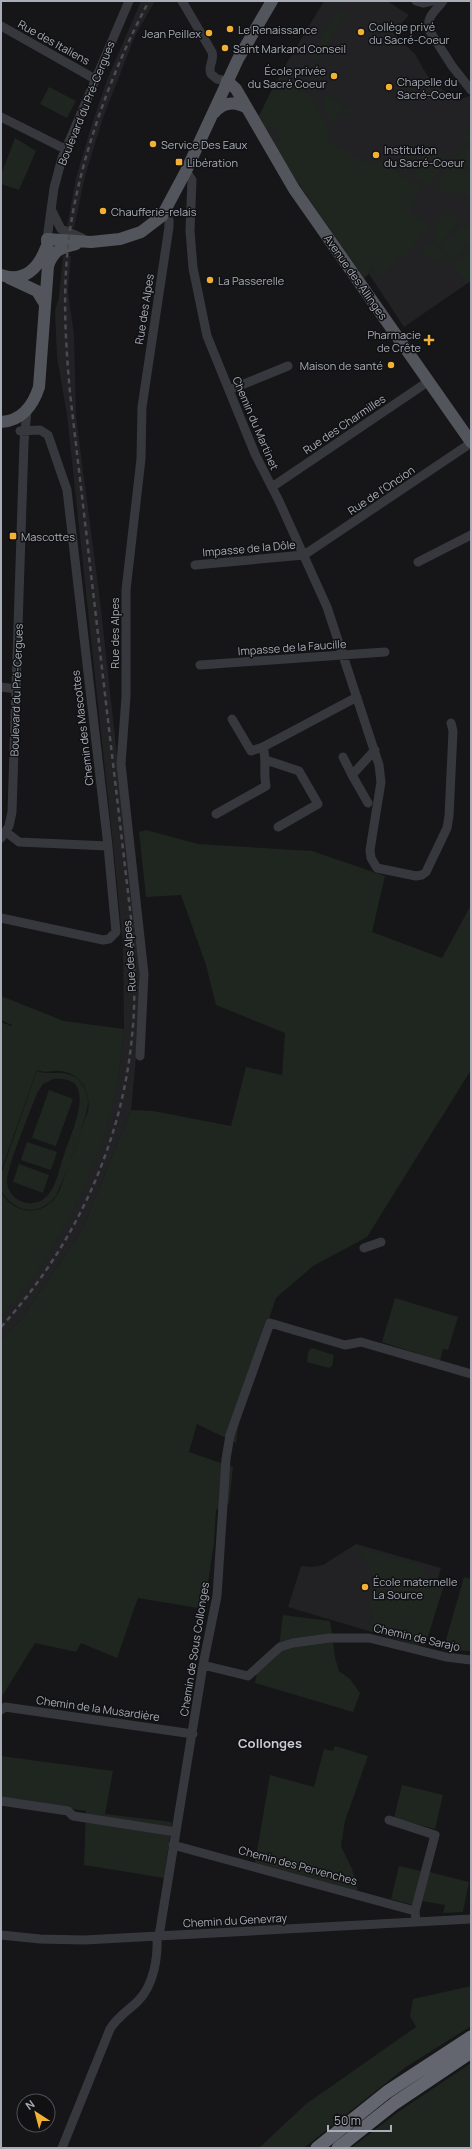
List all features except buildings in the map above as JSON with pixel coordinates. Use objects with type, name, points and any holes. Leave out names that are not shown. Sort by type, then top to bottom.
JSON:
[{"type":"highway","points":[[317,2148],[387,2092],[471,2037]]},
{"type":"highway","points":[[338,2148],[395,2103],[471,2052]]},
{"type":"main road","points":[[4,276],[21,277],[32,271],[47,244],[120,239],[136,234],[151,225],[164,213],[213,116],[227,82],[242,52],[272,1]]},
{"type":"main road","name":"Avenue des Allinges","points":[[227,82],[234,87],[294,189],[471,443]]},
{"type":"main road","points":[[213,116],[220,107],[228,104],[236,103],[247,108]]},
{"type":"main road","points":[[48,266],[52,256],[62,248],[91,242]]},
{"type":"main road","name":"Boulevard du Pré-Cergues","points":[[14,420],[27,410],[37,394],[40,380],[48,266],[47,244]]},
{"type":"main road","points":[[4,276],[37,291],[45,304]]},
{"type":"main road","points":[[1,422],[14,420]]},
{"type":"street","name":"Boulevard du Pré-Cergues","points":[[47,244],[51,208],[56,182],[66,149],[129,1]]},
{"type":"street","name":"Avenue des Allinges","points":[[182,1],[212,52],[213,59],[209,68],[211,74],[217,79],[227,82]]},
{"type":"street","points":[[416,1],[422,3],[432,1]]},
{"type":"street","points":[[443,1],[430,15],[428,27],[452,66],[471,90]]},
{"type":"street","name":"Rue des Italiens","points":[[1,26],[95,79]]},
{"type":"street","points":[[1,117],[66,149]]},
{"type":"street","name":"Chemin du Martinet","points":[[186,171],[192,180],[190,231],[197,294],[207,336],[255,454],[272,487],[327,607],[375,750],[381,774],[371,858],[377,868],[409,875],[422,875],[426,872],[450,816],[453,731],[451,723]]},
{"type":"street","points":[[51,208],[54,220],[61,229],[91,242]]},
{"type":"street","name":"Rue des Alpes","points":[[140,1056],[144,974],[121,764],[126,697],[126,590],[141,458],[142,407],[169,227],[168,220],[164,213]]},
{"type":"street","points":[[229,390],[288,366]]},
{"type":"street","name":"Rue des Charmilles","points":[[272,487],[429,381]]},
{"type":"street","name":"Boulevard du Pré-Cergues","points":[[27,410],[22,431],[24,442],[12,815],[3,835],[19,842],[108,846]]},
{"type":"street","points":[[14,420],[22,431]]},
{"type":"street","name":"Chemin des Mascottes","points":[[1,918],[102,940],[112,938],[116,928],[67,490],[50,437],[43,431],[22,431]]},
{"type":"street","name":"Rue de l'Oncion","points":[[304,555],[471,443]]},
{"type":"street","points":[[418,562],[471,535]]},
{"type":"street","name":"Impasse de la Dôle","points":[[195,564],[304,555]]},
{"type":"street","name":"Impasse de la Faucille","points":[[200,665],[385,652]]},
{"type":"street","points":[[1,687],[16,689]]},
{"type":"street","points":[[232,718],[251,752],[264,747],[357,697]]},
{"type":"street","points":[[216,814],[266,786],[263,773],[266,760],[264,747]]},
{"type":"street","points":[[352,774],[375,750]]},
{"type":"street","points":[[343,757],[368,804]]},
{"type":"street","points":[[266,760],[299,771],[318,804],[278,827]]},
{"type":"street","points":[[364,1248],[381,1242]]},
{"type":"street","name":"Chemin de Sous Collonges","points":[[62,2148],[110,2029],[118,2017],[139,2000],[148,1984],[156,1959],[158,1936],[193,1734],[203,1665],[217,1596],[226,1459],[230,1435],[270,1323],[345,1345],[361,1342],[471,1374]]},
{"type":"street","name":"Chemin de Sarajo","points":[[203,1665],[248,1676],[280,1647],[293,1643],[340,1638],[384,1640],[446,1658],[471,1660]]},
{"type":"street","name":"Chemin de la Musardière","points":[[1,1710],[5,1707],[193,1734]]},
{"type":"street","points":[[1,1801],[68,1811],[73,1816],[176,1832]]},
{"type":"street","points":[[389,1820],[435,1835],[415,1911],[416,1922]]},
{"type":"street","name":"Chemin des Pervenches","points":[[174,1845],[415,1911]]},
{"type":"street","name":"Chemin du Genevray","points":[[1,1935],[62,1940],[471,1919]]},
{"type":"shaded area","points":[[141,1],[155,1],[135,36],[103,118],[85,176],[74,228],[67,227],[76,178],[90,130],[107,80]]},
{"type":"shaded area","name":"Institution du Sacré-Coeur","points":[[324,1],[387,1],[409,15],[393,33],[415,54],[431,82],[446,92],[461,99],[469,96],[471,97],[471,281],[404,327],[369,274],[364,278],[331,232],[296,180],[259,116],[285,66]]},
{"type":"shaded area","points":[[337,10],[345,15],[318,61],[310,56]]},
{"type":"shaded area","points":[[277,79],[310,95],[331,132],[328,141],[374,167],[379,161],[422,188],[409,212],[430,224],[404,260],[400,255],[379,278],[372,266],[364,278],[296,180],[274,143],[281,139],[274,126],[266,130],[259,116]]},
{"type":"shaded area","points":[[49,87],[76,101],[67,118],[40,104]]},
{"type":"shaded area","points":[[325,96],[331,97],[353,110],[350,114],[342,109],[333,125],[321,101]]},
{"type":"shaded area","points":[[471,124],[471,144],[462,139]]},
{"type":"shaded area","points":[[15,138],[36,151],[19,190],[1,184],[1,175]]},
{"type":"shaded area","points":[[430,146],[447,156],[433,183],[428,185],[413,176]]},
{"type":"shaded area","points":[[463,146],[471,150],[471,169],[456,159]]},
{"type":"shaded area","points":[[450,162],[471,173],[471,198],[457,190],[450,196],[439,191],[439,181]]},
{"type":"shaded area","points":[[445,211],[461,221],[438,246],[455,264],[471,250],[471,281],[467,283],[442,256],[437,263],[420,253],[426,242],[432,245],[436,242],[433,229]]},
{"type":"shaded area","points":[[463,224],[471,229],[471,242],[452,259],[440,246],[464,225]]},
{"type":"shaded area","points":[[63,255],[71,256],[68,292],[74,335],[76,417],[99,592],[139,953],[140,1017],[131,1110],[82,1230],[19,1322],[1,1339],[1,1317],[31,1280],[56,1242],[77,1202],[96,1156],[110,1116],[119,1072],[124,1029],[123,945],[115,863],[67,415],[57,357],[55,311],[59,297]]},
{"type":"shaded area","points":[[146,830],[198,844],[312,851],[385,876],[372,932],[442,958],[471,905],[471,1070],[367,1237],[313,1266],[276,1298],[242,1399],[236,1443],[197,1424],[189,1452],[233,1467],[229,1503],[216,1510],[214,1543],[204,1609],[138,1598],[117,1658],[81,1643],[76,1652],[35,1643],[1,1698],[1,1339],[19,1322],[82,1230],[131,1110],[153,1111],[231,1126],[246,1067],[282,1075],[285,1033],[216,1005],[206,965],[181,895],[146,897],[139,832]]},
{"type":"shaded area","points":[[1,996],[64,1021],[124,1029],[119,1073],[113,1105],[101,1143],[80,1197],[67,1223],[37,1273],[1,1317],[2,1194],[8,1202],[15,1207],[31,1211],[47,1206],[53,1200],[59,1192],[88,1111],[89,1104],[83,1085],[74,1076],[61,1071],[44,1072],[37,1070],[1,1171],[1,1022],[11,1026],[12,1025],[1,1020]]},
{"type":"shaded area","points":[[37,1071],[46,1073],[64,1073],[76,1078],[84,1087],[88,1101],[87,1108],[75,1148],[56,1196],[49,1203],[35,1210],[20,1208],[7,1199],[2,1192],[1,1194],[1,1174]],"holes":[[[53,1079],[67,1080],[76,1085],[79,1094],[79,1105],[77,1118],[58,1176],[50,1193],[44,1199],[35,1203],[20,1201],[11,1193],[7,1183],[10,1165],[19,1139],[37,1093],[43,1084]]]},
{"type":"shaded area","points":[[49,1090],[73,1099],[56,1146],[32,1138]]},
{"type":"shaded area","points":[[27,1142],[57,1152],[51,1170],[21,1160]]},
{"type":"shaded area","points":[[19,1164],[49,1175],[43,1193],[13,1182]]},
{"type":"shaded area","points":[[395,1298],[458,1317],[448,1350],[443,1349],[440,1361],[382,1342]]},
{"type":"shaded area","points":[[312,1348],[334,1355],[332,1366],[329,1368],[307,1362],[308,1352]]},
{"type":"shaded area","name":"École maternelle La Source","points":[[356,1544],[441,1568],[419,1646],[288,1607],[301,1566],[313,1567],[323,1565]]},
{"type":"shaded area","points":[[357,1547],[423,1566],[423,1575],[445,1582],[425,1646],[366,1628],[373,1617],[368,1604],[372,1595],[380,1586]]},
{"type":"shaded area","points":[[464,1577],[471,1579],[471,1651],[443,1650]]},
{"type":"shaded area","points":[[283,1615],[330,1621],[335,1657],[339,1671],[350,1679],[360,1693],[353,1712],[255,1683],[257,1673],[278,1655]]},
{"type":"shaded area","points":[[335,1746],[368,1756],[345,1821],[341,1846],[352,1869],[358,1891],[255,1863],[270,1775],[314,1787],[324,1749],[333,1751]]},
{"type":"shaded area","points":[[1,1756],[113,1771],[105,1814],[172,1822],[164,1878],[84,1865],[86,1811],[1,1797]]},
{"type":"shaded area","points":[[402,1785],[443,1795],[435,1829],[394,1818]]},
{"type":"shaded area","points":[[399,1866],[421,1871],[413,1905],[391,1899]]},
{"type":"shaded area","points":[[429,1872],[469,1882],[463,1912],[443,1913],[445,1905],[422,1901]]},
{"type":"shaded area","points":[[471,1986],[471,2026],[406,2067],[304,2148],[259,2148],[306,2104],[416,2027],[410,2016],[413,1999]]},
{"type":"shaded area","points":[[471,2063],[471,2148],[351,2148],[398,2112]]},
{"type":"railway","points":[[1,1327],[27,1296],[51,1263],[72,1229],[90,1192],[105,1155],[118,1116],[132,1036],[134,995],[132,927],[70,393],[66,342],[65,291],[71,226],[85,159],[107,92],[149,1]]},
{"type":"place","name":"Le Renaissance","points":[[230,29]]},
{"type":"place","name":"Collège privé du Sacré-Coeur","points":[[361,32]]},
{"type":"place","name":"Jean Peillex","points":[[209,33]]},
{"type":"place","name":"Saint Markand Conseil","points":[[225,48]]},
{"type":"place","name":"École privée du Sacré Coeur","points":[[334,76]]},
{"type":"place","name":"Chapelle du Sacré-Coeur","points":[[389,87]]},
{"type":"place","name":"Service Des Eaux","points":[[153,144]]},
{"type":"place","name":"Institution du Sacré-Coeur","points":[[376,155]]},
{"type":"place","name":"Libération","points":[[179,162]]},
{"type":"place","name":"Chaufferie-relais","points":[[103,211]]},
{"type":"place","name":"La Passerelle","points":[[210,280]]},
{"type":"place","name":"Pharmacie de Crête","points":[[429,340]]},
{"type":"place","name":"Maison de santé","points":[[391,365]]},
{"type":"place","name":"Mascottes","points":[[13,536]]},
{"type":"place","name":"École maternelle La Source","points":[[365,1587]]},
{"type":"district","name":"Collonges","points":[[270,1743]]}]
